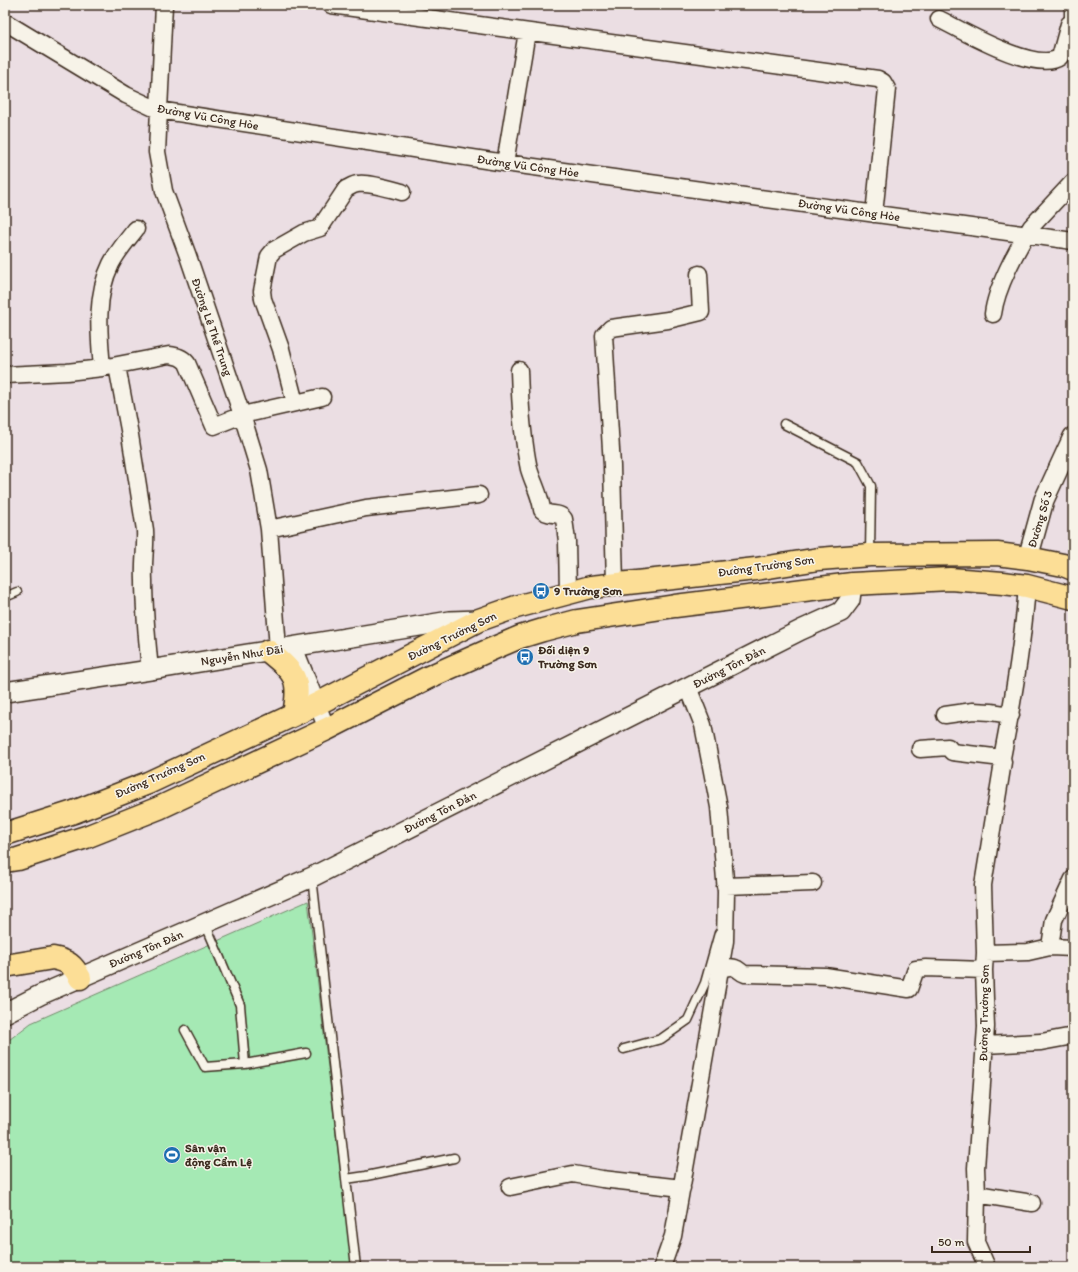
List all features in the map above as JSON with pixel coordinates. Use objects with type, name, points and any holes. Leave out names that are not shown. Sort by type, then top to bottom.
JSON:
[{"type":"main road","name":"Đường Trường Sơn","points":[[5,834],[74,812],[148,783],[317,704],[479,620],[516,607],[568,592],[591,587],[756,569],[819,559],[870,555],[997,554],[1028,558],[1073,569]]},
{"type":"main road","points":[[5,861],[18,859],[86,837],[159,808],[327,729],[429,677],[520,637],[577,621],[668,607],[852,584],[950,578],[1027,586],[1073,598]]},
{"type":"main road","points":[[280,649],[297,686],[294,714]]},
{"type":"main road","points":[[5,966],[53,958],[67,962],[75,968],[80,978]]},
{"type":"street","name":"Đường Lê Thế Trung","points":[[164,5],[157,152],[164,192],[188,256],[259,470],[269,529],[280,649],[317,704],[327,729]]},
{"type":"street","points":[[331,5],[878,78],[883,82],[887,89],[874,214]]},
{"type":"street","points":[[939,19],[1000,50],[1040,61],[1054,60],[1060,57],[1071,24]]},
{"type":"street","name":"Đường Vũ Công Hòe","points":[[5,22],[126,95],[158,110],[505,163],[1073,242]]},
{"type":"street","points":[[505,163],[527,32]]},
{"type":"street","points":[[993,314],[994,305],[1002,283],[1026,235],[1040,217],[1073,182]]},
{"type":"street","points":[[295,403],[281,348],[263,299],[263,287],[269,256],[274,250],[304,233],[320,228],[346,189],[350,187],[357,184],[364,184],[402,192]]},
{"type":"street","points":[[136,229],[111,264],[106,276],[100,305],[99,336],[110,367],[130,435],[145,530],[146,545],[144,595],[150,670]]},
{"type":"street","points":[[615,584],[612,466],[604,335],[611,328],[668,320],[701,312],[699,274]]},
{"type":"street","points":[[5,375],[67,372],[110,367],[169,355],[180,357],[188,363],[214,426],[242,415],[322,396]]},
{"type":"street","points":[[519,370],[521,414],[530,471],[541,499],[542,510],[548,514],[559,514],[564,519],[567,541],[568,592]]},
{"type":"street","name":"Đường Số 3","points":[[1028,558],[1044,500],[1073,437]]},
{"type":"street","points":[[269,529],[366,508],[479,495]]},
{"type":"street","name":"Đường Tôn Đản","points":[[5,1013],[40,995],[312,877],[801,630],[841,612],[850,600],[852,584]]},
{"type":"street","name":"Đường Trường Sơn","points":[[987,1267],[976,1242],[976,1168],[986,1027],[983,885],[1025,619],[1027,586]]},
{"type":"street","name":"Nguyễn Như Đãi","points":[[5,692],[280,649],[450,620],[479,620]]},
{"type":"street","points":[[662,1267],[673,1236],[725,941],[725,886],[719,807],[703,725],[688,687]]},
{"type":"street","points":[[945,715],[973,711],[1010,715]]},
{"type":"street","points":[[920,749],[948,747],[952,752],[1002,758]]},
{"type":"street","points":[[1050,947],[1054,920],[1073,879]]},
{"type":"street","points":[[725,886],[813,883]]},
{"type":"street","points":[[985,953],[1028,952],[1050,947],[1073,948]]},
{"type":"street","points":[[720,969],[729,967],[736,968],[745,974],[825,976],[910,989],[916,969],[984,970]]},
{"type":"street","points":[[985,1045],[1041,1042],[1068,1037]]},
{"type":"street","points":[[510,1187],[573,1174],[602,1179],[682,1188]]},
{"type":"street","points":[[977,1194],[1032,1203]]},
{"type":"lane","points":[[1068,5],[1071,24]]},
{"type":"lane","points":[[784,424],[858,462],[871,486],[870,555]]},
{"type":"lane","points":[[5,597],[17,592]]},
{"type":"lane","points":[[312,877],[356,1267]]},
{"type":"lane","points":[[624,1049],[661,1039],[688,1020],[706,983],[726,913]]},
{"type":"lane","points":[[205,924],[240,1006],[245,1064]]},
{"type":"lane","points":[[185,1030],[205,1067],[245,1064],[306,1053]]},
{"type":"lane","points":[[346,1179],[380,1174],[454,1158]]},
{"type":"green space","name":"Sân vận động Cẩm Lệ","points":[[308,901],[352,1267],[5,1267],[5,1043],[31,1023]]},
{"type":"place","name":"9 Trường Sơn","points":[[541,591]]},
{"type":"place","name":"Đối diện 9 Trường Sơn","points":[[525,657]]},
{"type":"place","name":"Sân vận động Cẩm Lệ","points":[[172,1155]]}]
